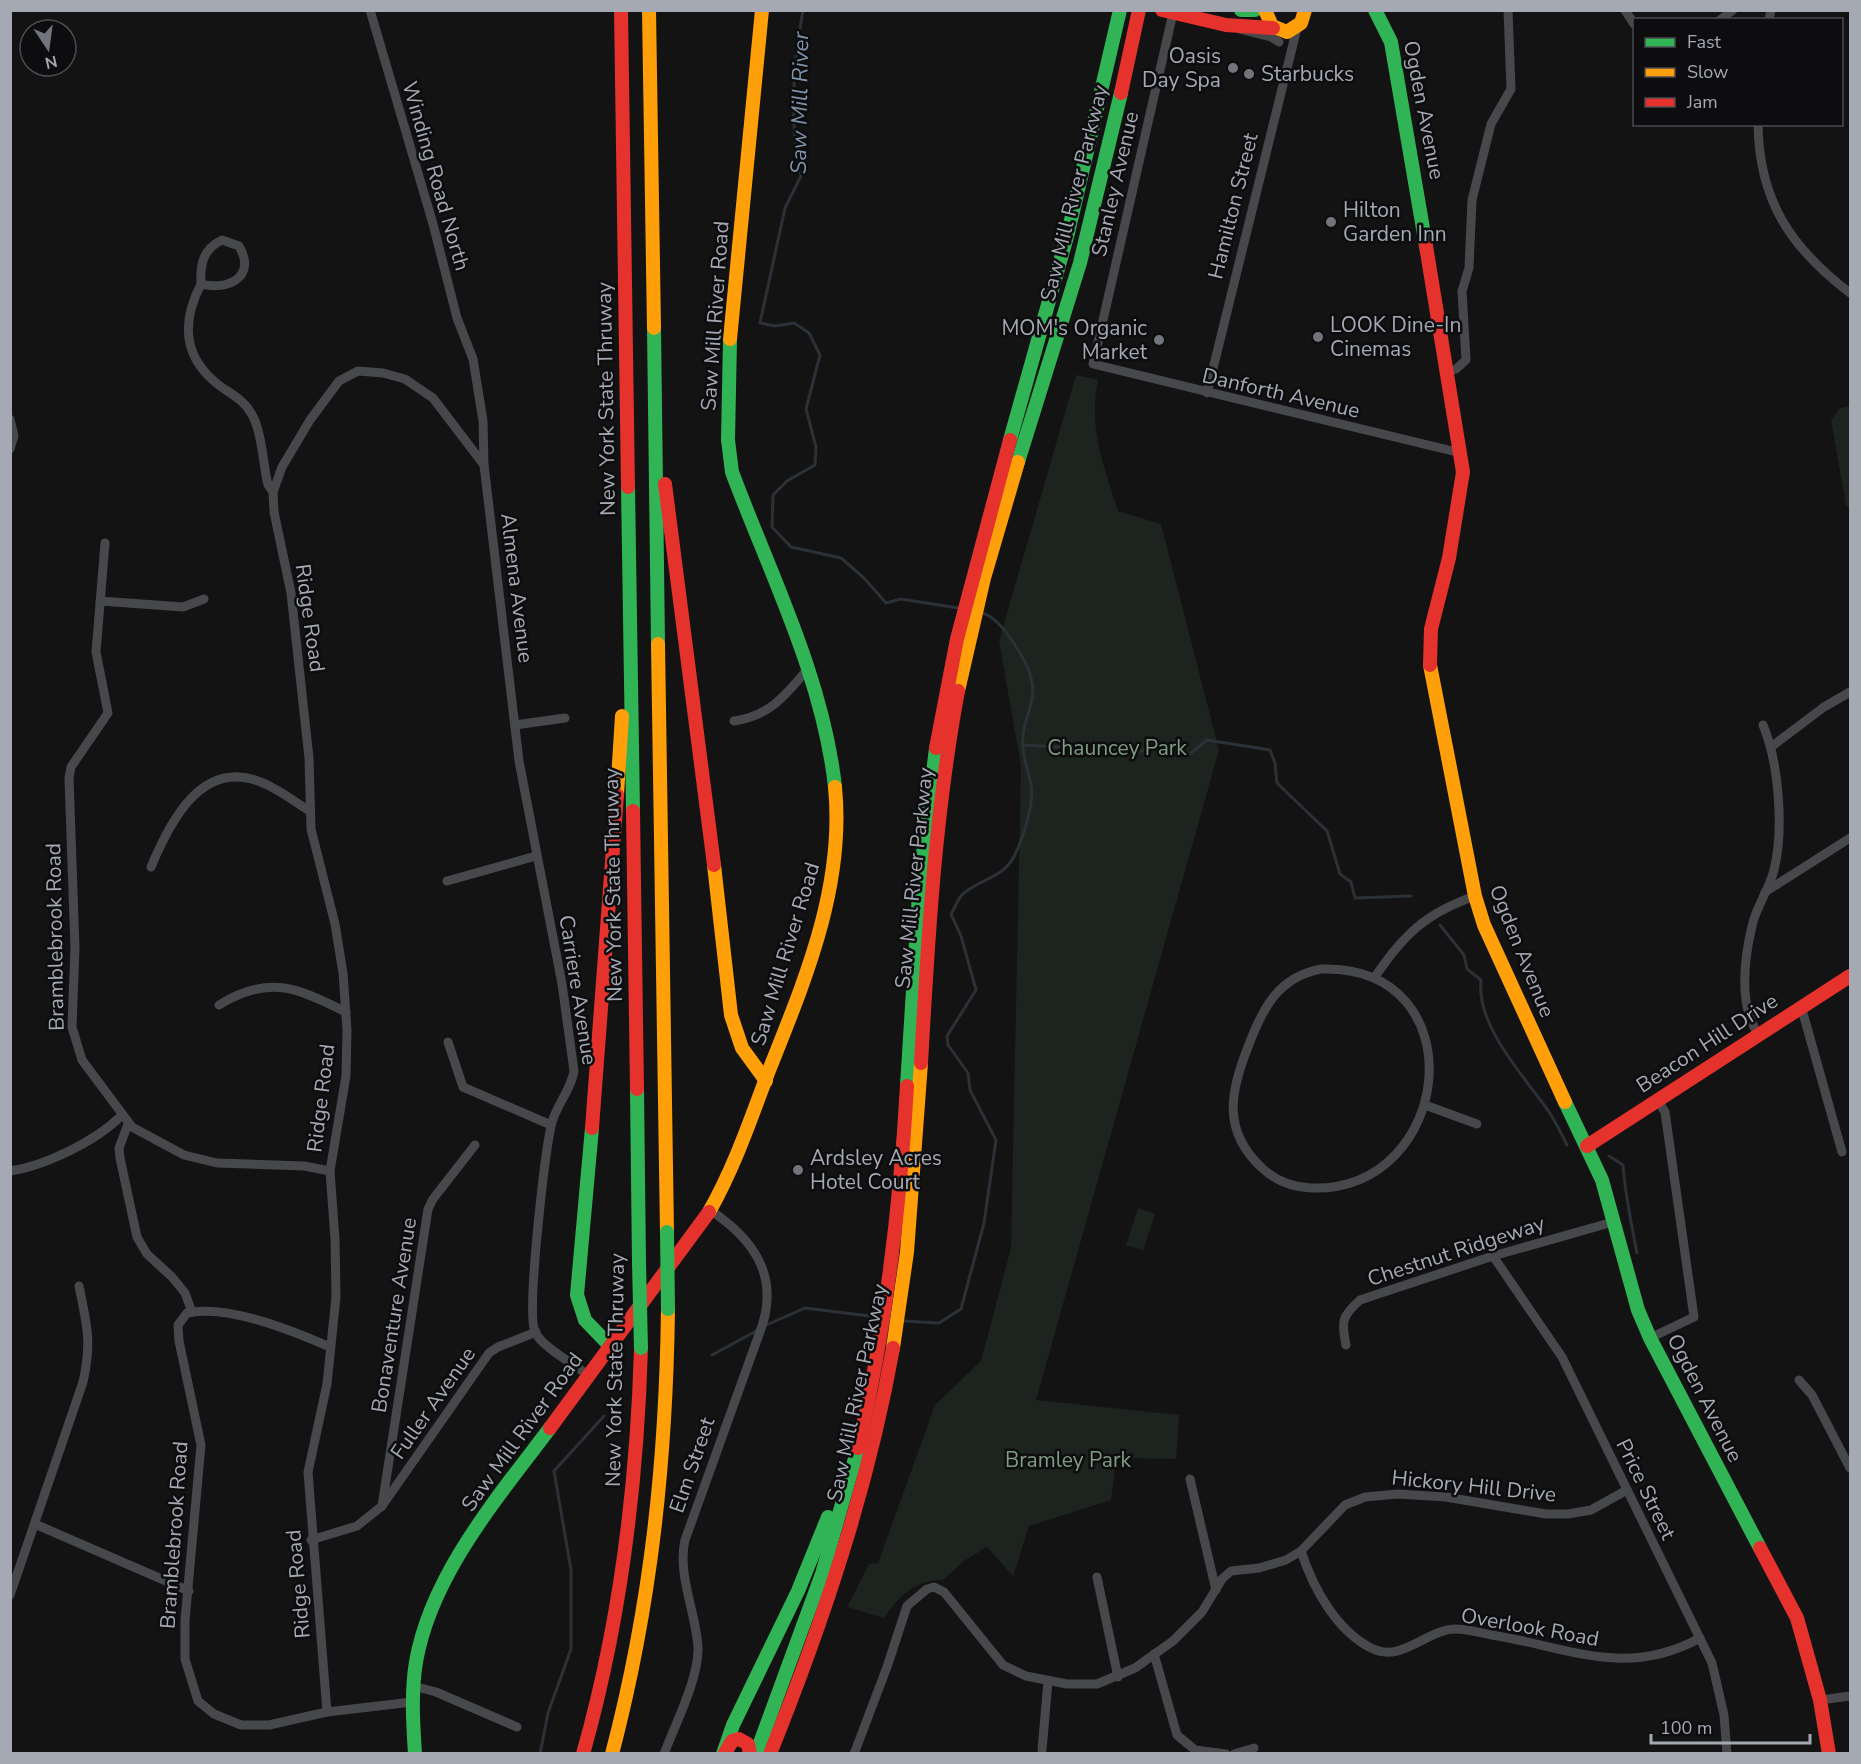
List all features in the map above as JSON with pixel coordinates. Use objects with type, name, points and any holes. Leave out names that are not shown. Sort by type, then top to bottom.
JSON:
[{"type":"main road","name":"New York State Thruway","points":[[584,1754],[609,1655],[624,1578],[637,1463],[641,1348],[621,10]]},
{"type":"main road","points":[[612,1754],[637,1655],[657,1541],[665,1444],[668,1309],[649,10]]},
{"type":"main road","name":"Saw Mill River Road","points":[[415,1754],[412,1702],[418,1648],[443,1588],[484,1520],[710,1210],[739,1154],[783,1039],[813,948],[837,864],[838,822],[834,780],[818,708],[732,472],[728,440],[728,362],[762,10]]},
{"type":"main road","name":"Saw Mill River Parkway","points":[[770,1754],[802,1670],[842,1550],[871,1446],[894,1304],[897,1222],[920,862],[935,748],[1063,254],[1120,10]]},
{"type":"main road","name":"Saw Mill River Parkway","points":[[973,596],[1005,505],[1082,260],[1138,10]]},
{"type":"main road","points":[[1241,10],[1255,10]]},
{"type":"main road","points":[[1265,10],[1268,22],[1276,34]]},
{"type":"main road","points":[[1168,12],[1226,25],[1258,25],[1276,34],[1297,27],[1305,10]]},
{"type":"main road","name":"Ogden Avenue","points":[[1375,10],[1391,42],[1393,52],[1461,453],[1463,472],[1429,652],[1432,685],[1475,896],[1517,999],[1602,1180],[1638,1310],[1650,1338],[1797,1618],[1820,1700],[1829,1754]]},
{"type":"main road","points":[[654,379],[674,564],[703,762],[730,1008],[737,1037],[766,1081]]},
{"type":"main road","points":[[610,1346],[589,1329],[582,1319],[576,1284],[598,1068],[630,629]]},
{"type":"main road","name":"Beacon Hill Drive","points":[[1587,1146],[1801,1006],[1851,976]]},
{"type":"main road","name":"Saw Mill River Parkway","points":[[756,1754],[809,1610],[842,1507],[888,1337]]},
{"type":"main road","points":[[724,1754],[736,1718],[802,1583],[861,1432]]},
{"type":"main road","points":[[724,1754],[732,1741],[739,1739],[748,1744],[750,1754]]},
{"type":"street","name":"Winding Road North","points":[[370,10],[433,224],[457,318],[470,351]]},
{"type":"street","points":[[1449,372],[1466,360],[1462,291],[1469,268],[1472,200],[1491,124],[1511,89],[1508,10]]},
{"type":"street","name":"Stanley Avenue","points":[[1093,364],[1152,101],[1168,12]]},
{"type":"street","name":"Hamilton Street","points":[[1207,393],[1297,27]]},
{"type":"street","points":[[1276,34],[1286,67]]},
{"type":"street","points":[[1758,126],[1758,146],[1765,184],[1776,212],[1792,239],[1823,273],[1851,293]]},
{"type":"street","points":[[201,284],[222,286],[238,279],[243,270],[244,261],[239,246],[222,240],[212,245],[202,262],[201,284],[191,302],[187,322],[190,347],[198,365],[208,377],[246,404],[253,415],[268,485],[273,492]]},
{"type":"street","name":"Almena Avenue","points":[[470,351],[483,421],[484,465],[530,830]]},
{"type":"street","name":"Danforth Avenue","points":[[1093,364],[1461,453]]},
{"type":"street","points":[[273,492],[282,467],[310,420],[339,381],[358,371],[383,373],[405,379],[433,398],[484,465]]},
{"type":"street","points":[[10,419],[15,436],[10,449]]},
{"type":"street","name":"Ridge Road","points":[[273,492],[274,512],[291,593],[309,758],[310,811],[317,861],[335,924],[344,973],[346,1012],[346,1076],[330,1171],[336,1239],[336,1297],[327,1384],[308,1472],[327,1712]]},
{"type":"street","points":[[105,543],[100,601],[183,607],[204,599]]},
{"type":"street","name":"Bramblebrook Road","points":[[100,601],[96,652],[108,714],[71,767],[69,778],[75,948],[72,1027],[82,1060],[128,1124],[184,1155],[217,1163],[304,1166],[330,1171]]},
{"type":"street","points":[[734,721],[753,718],[782,700],[806,671]]},
{"type":"street","points":[[1771,747],[1824,707],[1851,692]]},
{"type":"street","points":[[515,724],[565,718]]},
{"type":"street","points":[[1758,1034],[1748,1019],[1745,978],[1752,926],[1774,871],[1778,833],[1771,747],[1763,724]]},
{"type":"street","points":[[151,867],[164,837],[188,800],[207,784],[224,778],[238,777],[258,781],[310,811]]},
{"type":"street","name":"Carriere Avenue","points":[[530,830],[562,984],[574,1071],[572,1082],[551,1125],[535,1270],[536,1332]]},
{"type":"street","points":[[1766,892],[1851,838]]},
{"type":"street","points":[[447,881],[536,856]]},
{"type":"street","points":[[1375,977],[1392,950],[1422,922],[1449,905],[1475,896]]},
{"type":"street","points":[[1322,969],[1354,970],[1375,977],[1407,1004],[1422,1027],[1429,1045],[1431,1071],[1425,1105],[1413,1131],[1390,1160],[1368,1176],[1340,1185],[1313,1188],[1284,1183],[1261,1167],[1240,1143],[1233,1114],[1235,1089],[1257,1022],[1274,994],[1296,977],[1322,969]]},
{"type":"street","points":[[219,1005],[238,993],[272,986],[304,991],[346,1012]]},
{"type":"street","points":[[1801,1006],[1842,1152]]},
{"type":"street","points":[[448,1042],[463,1088],[551,1125]]},
{"type":"street","points":[[1650,1338],[1694,1317],[1665,1112],[1658,1101]]},
{"type":"street","points":[[1425,1105],[1477,1124]]},
{"type":"street","points":[[10,1171],[41,1165],[103,1130],[121,1116]]},
{"type":"street","points":[[128,1124],[119,1148],[137,1237],[147,1254],[172,1277],[184,1293],[192,1312],[201,1310],[276,1324],[330,1347]]},
{"type":"street","name":"Bonaventure Avenue","points":[[382,1506],[429,1209],[433,1199],[475,1145]]},
{"type":"street","name":"Elm Street","points":[[664,1754],[694,1674],[698,1654],[683,1559],[685,1540],[754,1347],[766,1306],[764,1275],[753,1246],[734,1225],[710,1210]]},
{"type":"street","name":"Chestnut Ridgeway","points":[[1346,1345],[1342,1327],[1345,1313],[1360,1300],[1493,1257],[1613,1222]]},
{"type":"street","name":"Price Street","points":[[1493,1257],[1562,1356],[1712,1663],[1719,1690],[1727,1754]]},
{"type":"street","points":[[10,1595],[83,1382],[89,1354],[88,1330],[79,1286]]},
{"type":"street","name":"Bramblebrook Road","points":[[192,1312],[187,1313],[178,1325],[179,1341],[201,1445],[185,1659],[198,1701],[214,1714],[241,1725],[269,1725],[327,1712],[412,1702]]},
{"type":"street","points":[[536,1332],[545,1345],[588,1375]]},
{"type":"street","name":"Fuller Avenue","points":[[312,1540],[357,1526],[382,1506],[489,1353],[498,1347],[536,1332]]},
{"type":"street","points":[[1798,1380],[1812,1395],[1851,1468]]},
{"type":"street","points":[[1190,1479],[1216,1590]]},
{"type":"street","name":"Hickory Hill Drive","points":[[854,1754],[907,1606],[920,1592],[934,1587],[944,1592],[1004,1665],[1026,1676],[1048,1681],[1097,1684],[1118,1677],[1173,1641],[1202,1612],[1222,1579],[1231,1571],[1259,1568],[1286,1560],[1301,1551],[1345,1505],[1365,1497],[1398,1494],[1446,1497],[1546,1514],[1568,1514],[1591,1510],[1627,1490]]},
{"type":"street","points":[[35,1524],[189,1591]]},
{"type":"street","name":"Overlook Road","points":[[1301,1551],[1330,1611],[1350,1634],[1373,1649],[1392,1653],[1414,1646],[1429,1635],[1456,1629],[1522,1639],[1598,1659],[1635,1659],[1681,1648],[1700,1638]]},
{"type":"street","points":[[1098,1577],[1118,1677]]},
{"type":"street","points":[[1154,1654],[1177,1735],[1195,1750],[1226,1754]]},
{"type":"street","points":[[1042,1750],[1048,1681]]},
{"type":"street","points":[[413,1686],[436,1692],[518,1727]]},
{"type":"street","points":[[1820,1700],[1851,1696]]},
{"type":"street","points":[[1234,1754],[1254,1748]]},
{"type":"green space","name":"Chauncey Park","points":[[1076,375],[1098,380],[1095,398],[1096,431],[1118,511],[1161,524],[1219,750],[1036,1400],[1179,1415],[1176,1459],[1116,1458],[1111,1500],[1029,1526],[1013,1576],[987,1547],[964,1561],[943,1580],[916,1586],[902,1596],[884,1618],[847,1607],[869,1564],[878,1563],[935,1405],[981,1361],[1011,1248],[1021,766],[999,641]]},
{"type":"green space","points":[[1850,406],[1850,508],[1846,505],[1831,420],[1840,408]]},
{"type":"green space","points":[[1138,1208],[1155,1214],[1143,1250],[1126,1245]]},
{"type":"waterway","name":"Saw Mill River","points":[[803,10],[794,93],[795,135],[801,176],[785,208],[760,323],[775,326],[794,323],[809,333],[820,355],[806,409],[816,447],[815,465],[787,481],[773,495],[772,527],[791,547],[841,558],[864,578],[886,603],[901,599],[958,608]]},
{"type":"waterway","name":"Saw Mill River","points":[[903,1321],[939,1323],[961,1309],[984,1223],[996,1140],[970,1090],[968,1073],[948,1045],[947,1036],[976,990],[961,936],[951,914],[963,894],[1007,866],[1016,853],[1023,834],[1032,793],[1024,755],[1023,736],[1033,689],[1026,664],[1013,642],[997,623],[982,613]]},
{"type":"waterway","points":[[1024,745],[1137,752],[1176,742],[1186,757],[1207,740],[1270,750],[1275,763],[1277,783],[1327,831],[1340,874],[1351,882],[1355,898],[1411,896]]},
{"type":"waterway","points":[[1440,925],[1464,955],[1467,969],[1481,980],[1481,997],[1493,1031],[1514,1065],[1550,1113],[1567,1145]]},
{"type":"waterway","points":[[1609,1156],[1623,1165],[1637,1253]]},
{"type":"waterway","name":"Saw Mill River","points":[[764,1326],[805,1308],[878,1317]]},
{"type":"waterway","name":"Saw Mill River","points":[[712,1355],[758,1330]]},
{"type":"waterway","name":"Saw Mill River","points":[[540,1754],[548,1713],[571,1649],[571,1570],[554,1471],[604,1416]]},
{"type":"traffic: fast","points":[[1010,440],[1068,233],[1120,10]]},
{"type":"traffic: fast","points":[[1241,10],[1255,10]]},
{"type":"traffic: fast","points":[[1375,10],[1391,42],[1426,246]]},
{"type":"traffic: fast","points":[[1018,462],[1080,263],[1121,93]]},
{"type":"traffic: fast","points":[[654,328],[658,644]]},
{"type":"traffic: fast","points":[[730,339],[728,440],[732,472],[807,666],[829,746],[835,787]]},
{"type":"traffic: fast","points":[[628,487],[633,811]]},
{"type":"traffic: fast","points":[[907,1086],[920,878],[936,748]]},
{"type":"traffic: fast","points":[[637,1089],[639,1263]]},
{"type":"traffic: fast","points":[[1565,1102],[1602,1180],[1638,1310],[1650,1338],[1760,1548]]},
{"type":"traffic: fast","points":[[592,1128],[577,1295],[585,1320],[610,1346]]},
{"type":"traffic: fast","points":[[667,1232],[668,1309]]},
{"type":"traffic: fast","points":[[639,1263],[641,1348]]},
{"type":"traffic: fast","points":[[415,1754],[414,1673],[424,1630],[436,1598],[469,1538],[550,1428]]},
{"type":"traffic: fast","points":[[756,1754],[822,1574],[858,1448]]},
{"type":"traffic: fast","points":[[723,1754],[733,1725],[798,1591],[828,1517]]},
{"type":"traffic: slow","points":[[649,10],[654,328]]},
{"type":"traffic: slow","points":[[730,339],[762,10]]},
{"type":"traffic: slow","points":[[1265,10],[1272,26],[1287,32],[1301,23],[1305,10]]},
{"type":"traffic: slow","points":[[958,691],[984,578],[1018,462]]},
{"type":"traffic: slow","points":[[658,644],[667,1232]]},
{"type":"traffic: slow","points":[[1430,665],[1475,896],[1484,925],[1565,1102]]},
{"type":"traffic: slow","points":[[617,795],[622,716]]},
{"type":"traffic: slow","points":[[709,1212],[741,1144],[795,1004],[819,934],[834,861],[835,787]]},
{"type":"traffic: slow","points":[[714,865],[731,1015],[742,1048],[766,1081]]},
{"type":"traffic: slow","points":[[893,1348],[907,1252],[921,1063]]},
{"type":"traffic: slow","points":[[612,1754],[637,1643],[654,1533],[664,1422],[668,1309]]},
{"type":"traffic: jam","points":[[621,10],[628,487]]},
{"type":"traffic: jam","points":[[1121,93],[1139,10]]},
{"type":"traffic: jam","points":[[1162,10],[1226,25],[1273,28]]},
{"type":"traffic: jam","points":[[1426,246],[1463,472],[1449,558],[1431,629],[1430,665]]},
{"type":"traffic: jam","points":[[936,748],[957,639],[1010,440]]},
{"type":"traffic: jam","points":[[665,484],[714,865]]},
{"type":"traffic: jam","points":[[921,1063],[938,830],[958,691]]},
{"type":"traffic: jam","points":[[592,1128],[617,795]]},
{"type":"traffic: jam","points":[[633,811],[637,1089]]},
{"type":"traffic: jam","points":[[1587,1146],[1850,976]]},
{"type":"traffic: jam","points":[[858,1448],[884,1313],[896,1223],[907,1086]]},
{"type":"traffic: jam","points":[[550,1428],[709,1212]]},
{"type":"traffic: jam","points":[[583,1754],[608,1653],[625,1552],[636,1451],[641,1348]]},
{"type":"traffic: jam","points":[[770,1754],[808,1655],[842,1554],[871,1452],[893,1348]]},
{"type":"traffic: jam","points":[[1760,1548],[1797,1618],[1820,1700],[1829,1754]]},
{"type":"traffic: jam","points":[[725,1753],[732,1741],[739,1739],[748,1744],[750,1754]]},
{"type":"place","name":"Oasis Day Spa","points":[[1233,68]]},
{"type":"place","name":"Starbucks","points":[[1249,74]]},
{"type":"place","name":"Hilton Garden Inn","points":[[1331,222]]},
{"type":"place","name":"LOOK Dine-In Cinemas","points":[[1318,337]]},
{"type":"place","name":"MOM's Organic Market","points":[[1159,340]]},
{"type":"place","name":"Ardsley Acres Hotel Court","points":[[798,1170]]},
{"type":"park label","name":"Bramley Park","points":[[1068,1460]]}]
